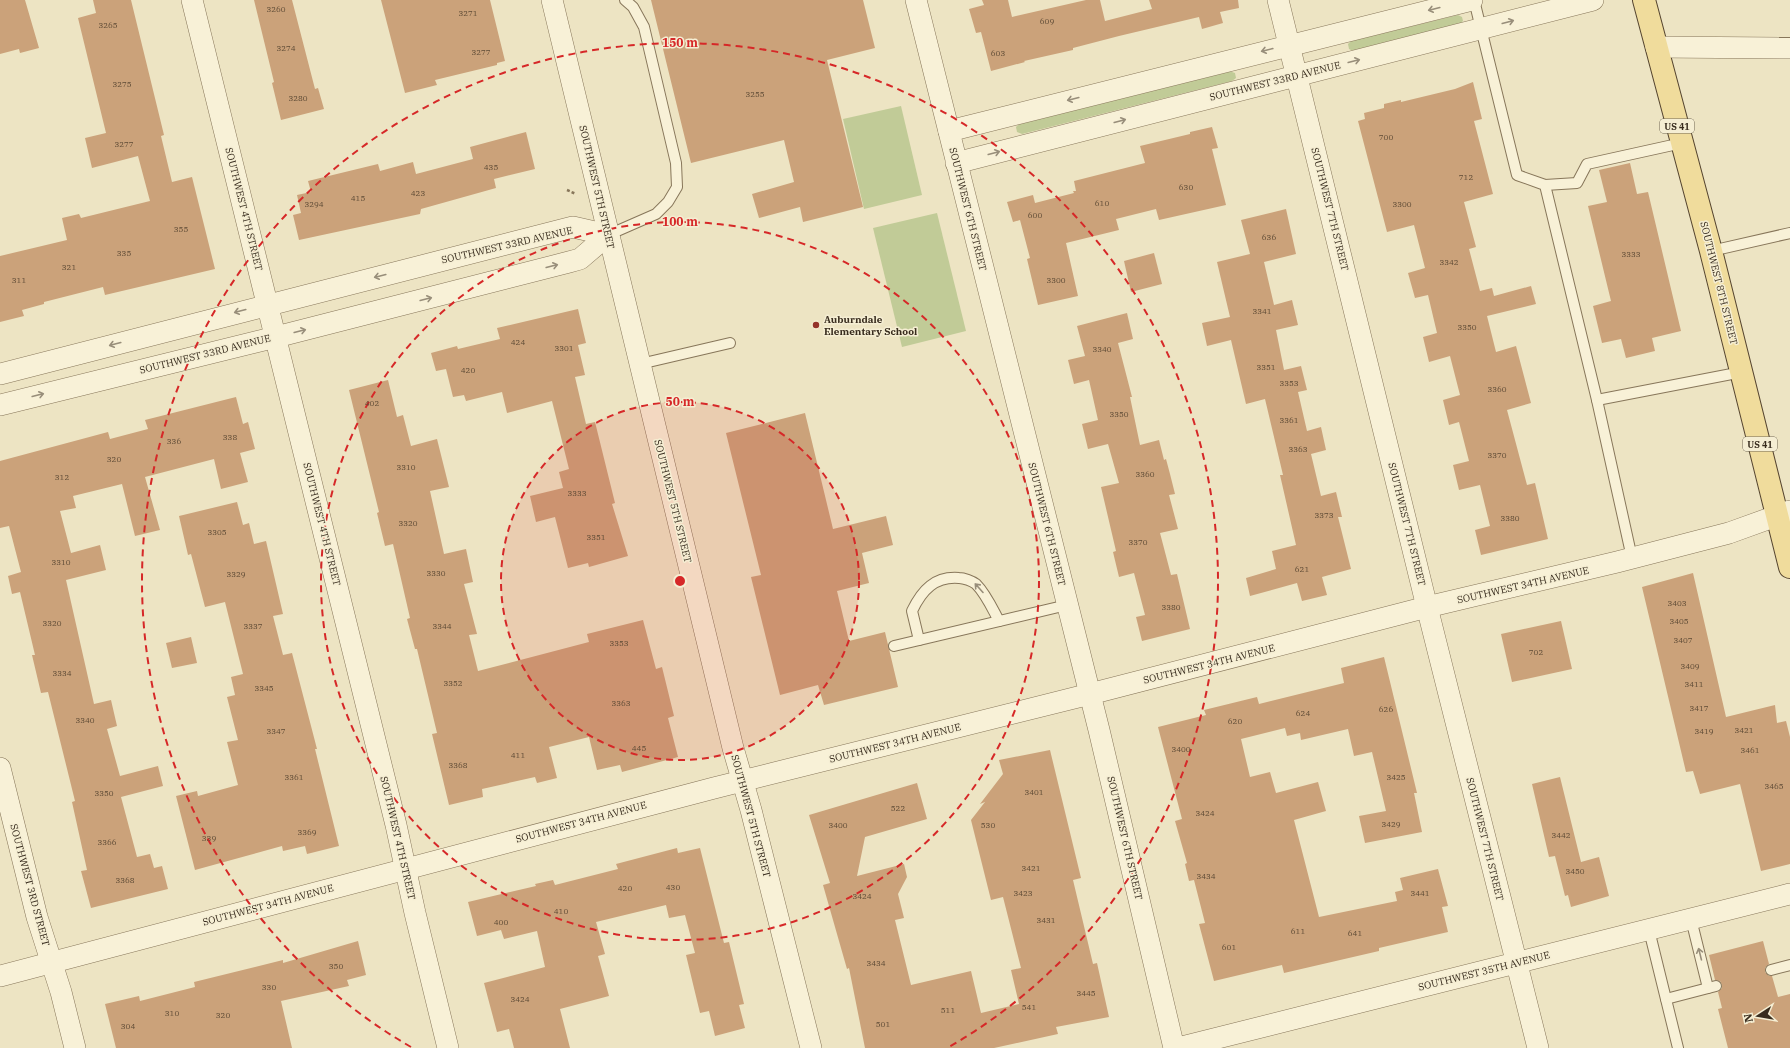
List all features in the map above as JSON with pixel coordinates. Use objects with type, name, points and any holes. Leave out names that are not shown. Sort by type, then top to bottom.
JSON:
[{"type":"main road","name":"SOUTHWEST 8TH STREET","points":[[1644,0],[1742,372],[1784,513],[1790,567]]},
{"type":"street","name":"SOUTHWEST 4TH STREET","points":[[192,0],[396,825],[448,1048]]},
{"type":"street","name":"SOUTHWEST 5TH STREET","points":[[552,0],[733,748],[743,780],[811,1048]]},
{"type":"street","name":"SOUTHWEST 6TH STREET","points":[[916,0],[1090,694],[1174,1048]]},
{"type":"street","name":"SOUTHWEST 7TH STREET","points":[[1278,0],[1427,607],[1538,1048]]},
{"type":"street","points":[[949,131],[1473,0]]},
{"type":"street","name":"SOUTHWEST 33RD AVENUE","points":[[956,163],[1593,0]]},
{"type":"street","points":[[1656,47],[1790,48]]},
{"type":"street","name":"SOUTHWEST 33RD AVENUE","points":[[0,374],[267,304],[572,228],[608,235]]},
{"type":"street","name":"SOUTHWEST 33RD AVENUE","points":[[0,405],[276,337],[580,259],[608,235]]},
{"type":"street","name":"SOUTHWEST 34TH AVENUE","points":[[0,976],[743,780],[1090,694],[1427,607],[1729,533],[1784,513]]},
{"type":"street","name":"SOUTHWEST 3RD STREET","points":[[0,768],[37,917],[61,992],[75,1048]]},
{"type":"street","name":"SOUTHWEST 35TH AVENUE","points":[[1178,1048],[1790,894]]},
{"type":"lane","points":[[608,235],[656,214],[668,202],[677,186],[676,163],[644,27],[633,7],[625,0]]},
{"type":"lane","points":[[1473,0],[1482,29],[1517,175],[1545,185],[1577,183],[1587,164],[1682,143]]},
{"type":"lane","points":[[1545,185],[1597,400],[1632,558]]},
{"type":"lane","points":[[1711,251],[1790,233]]},
{"type":"lane","points":[[640,364],[730,343]]},
{"type":"lane","points":[[1597,400],[1742,372]]},
{"type":"lane","points":[[919,640],[912,610],[924,591],[932,583],[940,579],[951,577],[962,578],[975,583],[985,595],[999,621]]},
{"type":"lane","points":[[894,646],[1067,604]]},
{"type":"lane","points":[[1666,999],[1712,987],[1691,919]]},
{"type":"lane","points":[[1649,930],[1678,1048]]},
{"type":"lane","points":[[1771,970],[1790,965]]},
{"type":"path","points":[[567,190],[578,195]]},
{"type":"green space","points":[[1458,15],[1462,17],[1463,21],[1460,24],[1353,51],[1349,49],[1348,44],[1351,41]]},
{"type":"green space","points":[[1229,71],[1235,73],[1236,78],[1232,81],[1022,134],[1017,132],[1016,127],[1019,124]]},
{"type":"green space","points":[[901,106],[922,195],[864,209],[843,119]]},
{"type":"green space","points":[[937,213],[966,331],[902,347],[873,228]]},
{"type":"building","points":[[0,0],[25,0],[39,48],[20,53],[19,49],[0,54]]},
{"type":"building","points":[[93,0],[131,0],[164,135],[161,136],[172,182],[192,177],[215,269],[105,295],[103,287],[44,302],[44,304],[22,310],[24,316],[0,322],[0,256],[67,240],[62,218],[79,214],[81,218],[150,201],[138,156],[92,168],[85,138],[106,133],[78,18],[96,13]]},
{"type":"building","points":[[254,0],[292,0],[315,89],[318,88],[324,109],[281,120],[272,83],[274,82]]},
{"type":"building","points":[[381,0],[490,0],[505,61],[497,63],[497,65],[435,80],[437,85],[405,93]]},
{"type":"building","points":[[651,0],[863,0],[875,48],[827,60],[863,207],[803,222],[800,207],[759,218],[752,194],[794,182],[784,140],[691,163]]},
{"type":"building","points":[[982,0],[1008,0],[1012,17],[1086,0],[1100,0],[1105,21],[1152,9],[1149,0],[1238,0],[1239,8],[1220,12],[1223,23],[1202,29],[1199,17],[1119,36],[1073,48],[1073,50],[1024,61],[1025,62],[991,71],[981,32],[976,33],[969,9],[984,5]]},
{"type":"building","points":[[1473,82],[1482,119],[1474,121],[1493,194],[1464,202],[1476,247],[1469,249],[1480,291],[1492,288],[1494,296],[1531,286],[1536,304],[1487,316],[1496,352],[1516,346],[1531,403],[1507,410],[1527,485],[1535,483],[1548,539],[1481,555],[1475,530],[1490,526],[1480,485],[1459,490],[1453,465],[1469,461],[1459,422],[1449,425],[1443,400],[1460,395],[1450,356],[1429,362],[1423,337],[1437,333],[1428,295],[1415,298],[1408,273],[1425,268],[1414,225],[1387,232],[1358,121],[1365,119],[1364,113],[1384,108],[1384,104],[1401,100],[1401,102],[1455,89]]},
{"type":"building","points":[[1212,127],[1218,148],[1212,149],[1226,205],[1159,220],[1156,209],[1116,219],[1119,230],[1066,243],[1078,296],[1038,305],[1027,259],[1030,258],[1020,220],[1013,222],[1007,202],[1033,195],[1035,203],[1074,193],[1073,191],[1076,191],[1074,181],[1145,163],[1140,146]]},
{"type":"building","points":[[526,132],[535,169],[494,179],[496,188],[421,209],[420,214],[299,240],[293,215],[301,213],[297,195],[311,192],[308,181],[378,164],[380,171],[413,162],[416,174],[473,159],[470,147]]},
{"type":"building","points":[[1630,163],[1637,194],[1648,192],[1681,331],[1652,338],[1655,351],[1626,358],[1621,339],[1602,343],[1593,306],[1611,301],[1588,206],[1607,202],[1599,170]]},
{"type":"building","points":[[1286,209],[1296,254],[1264,262],[1274,305],[1292,300],[1298,325],[1276,330],[1284,370],[1301,366],[1307,390],[1298,392],[1307,431],[1321,427],[1326,450],[1311,454],[1321,496],[1336,492],[1342,517],[1338,517],[1351,569],[1322,577],[1327,595],[1302,601],[1297,583],[1250,596],[1246,578],[1276,569],[1272,551],[1296,545],[1280,475],[1283,475],[1265,399],[1246,404],[1231,340],[1207,346],[1202,323],[1230,317],[1217,262],[1250,254],[1241,220]]},
{"type":"building","points":[[1154,253],[1162,284],[1131,292],[1124,261]]},
{"type":"building","points":[[578,309],[586,343],[578,345],[585,375],[575,377],[586,424],[595,422],[615,503],[612,504],[628,556],[589,567],[588,563],[568,568],[555,517],[536,522],[530,496],[563,488],[559,472],[569,469],[552,401],[507,413],[502,392],[466,401],[464,395],[453,397],[446,369],[436,371],[431,353],[457,346],[458,349],[500,339],[497,328]]},
{"type":"building","points":[[1127,313],[1133,339],[1118,343],[1132,397],[1130,397],[1140,445],[1159,440],[1164,460],[1166,459],[1170,474],[1175,494],[1169,495],[1178,529],[1160,533],[1171,575],[1177,574],[1190,629],[1142,641],[1136,617],[1145,615],[1134,573],[1119,577],[1113,552],[1116,551],[1101,487],[1119,483],[1108,444],[1088,449],[1082,424],[1098,420],[1089,380],[1074,384],[1068,360],[1085,356],[1077,326]]},
{"type":"building","points":[[388,380],[397,417],[403,415],[411,446],[437,439],[449,487],[430,491],[444,554],[466,549],[473,582],[464,584],[477,634],[469,635],[478,671],[589,642],[587,634],[643,620],[656,669],[662,667],[674,716],[668,718],[678,757],[622,772],[620,765],[597,770],[589,737],[549,747],[557,778],[537,783],[535,777],[482,789],[483,797],[449,805],[432,734],[437,733],[417,649],[415,649],[407,619],[410,618],[393,544],[385,546],[377,513],[379,512],[349,390]]},
{"type":"building","points":[[236,397],[243,424],[248,422],[255,449],[240,453],[248,482],[221,489],[214,459],[145,477],[160,530],[135,536],[122,484],[73,496],[76,508],[60,511],[71,553],[100,545],[106,570],[66,580],[94,704],[111,700],[117,726],[107,729],[120,776],[158,766],[163,786],[121,797],[137,857],[150,854],[154,868],[162,866],[168,889],[91,908],[81,871],[87,870],[72,802],[75,801],[48,692],[41,693],[32,655],[35,655],[20,592],[12,594],[8,576],[21,572],[9,526],[0,528],[0,461],[108,432],[110,439],[148,429],[145,420]]},
{"type":"building","points":[[805,413],[833,529],[886,516],[893,545],[862,553],[869,583],[837,591],[849,641],[885,632],[898,687],[824,705],[818,685],[780,695],[751,577],[761,575],[726,433]]},
{"type":"building","points":[[237,502],[243,525],[249,523],[254,544],[266,541],[283,614],[273,616],[283,655],[292,653],[317,749],[315,749],[339,846],[307,854],[305,846],[283,851],[282,846],[195,870],[176,796],[197,791],[198,796],[238,785],[227,742],[238,740],[227,697],[235,695],[231,677],[243,674],[225,602],[205,607],[191,554],[188,555],[179,516]]},
{"type":"building","points":[[1693,573],[1726,717],[1775,705],[1777,723],[1786,721],[1790,737],[1790,864],[1761,871],[1740,784],[1700,794],[1693,771],[1686,772],[1642,587]]},
{"type":"building","points":[[1561,621],[1572,669],[1512,682],[1501,634]]},
{"type":"building","points":[[191,637],[197,663],[172,668],[166,643]]},
{"type":"building","points":[[1384,657],[1417,793],[1414,793],[1422,832],[1365,843],[1359,816],[1386,811],[1372,752],[1354,756],[1348,729],[1301,740],[1300,733],[1287,736],[1285,728],[1241,739],[1250,777],[1270,772],[1276,793],[1318,782],[1326,811],[1294,820],[1319,917],[1397,901],[1395,892],[1403,890],[1400,878],[1438,869],[1448,906],[1442,907],[1448,932],[1379,948],[1379,951],[1284,973],[1282,965],[1214,981],[1199,924],[1205,923],[1194,880],[1189,881],[1185,864],[1187,863],[1175,821],[1182,819],[1158,727],[1206,715],[1204,710],[1257,697],[1259,704],[1344,683],[1341,668]]},
{"type":"building","points":[[1050,750],[1081,878],[1073,880],[1093,964],[1097,963],[1109,1017],[1056,1027],[1058,1034],[994,1048],[865,1048],[849,968],[847,969],[823,885],[830,883],[809,815],[917,783],[927,819],[865,837],[857,876],[904,864],[907,877],[898,894],[904,918],[895,920],[911,985],[971,971],[981,1013],[1019,1004],[1011,970],[1021,968],[1003,897],[991,900],[971,820],[985,802],[980,804],[1003,774],[999,760]]},
{"type":"building","points":[[1560,777],[1581,862],[1599,857],[1609,896],[1571,907],[1568,895],[1565,896],[1555,856],[1549,857],[1532,784]]},
{"type":"building","points":[[677,848],[678,853],[700,848],[724,943],[729,942],[744,1004],[739,1005],[745,1028],[715,1036],[709,1011],[700,1013],[686,955],[695,953],[685,915],[669,918],[666,905],[596,922],[605,954],[598,956],[609,996],[560,1009],[570,1048],[514,1048],[509,1029],[497,1032],[484,983],[545,967],[537,931],[504,939],[501,930],[477,936],[468,902],[536,886],[535,884],[553,880],[555,885],[618,869],[616,864]]},
{"type":"building","points":[[358,941],[366,975],[347,980],[349,986],[281,1001],[292,1048],[116,1048],[105,1004],[139,996],[140,1001],[195,987],[194,982],[283,960],[283,963]]},
{"type":"building","points":[[1763,941],[1769,964],[1765,968],[1765,972],[1769,976],[1772,976],[1778,997],[1790,994],[1790,1048],[1728,1048],[1718,1009],[1722,1008],[1718,992],[1722,988],[1722,985],[1720,981],[1715,980],[1709,955]]},
{"type":"place","name":"Auburndale Elementary School","points":[[816,325]]}]
